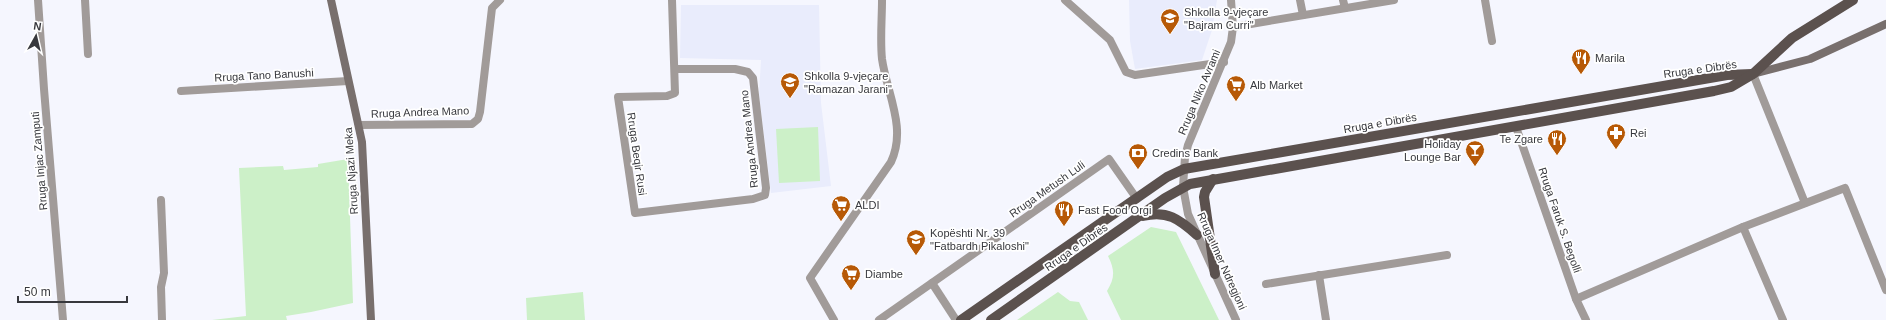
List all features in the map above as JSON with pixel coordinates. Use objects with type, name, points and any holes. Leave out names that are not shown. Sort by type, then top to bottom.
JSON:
[{"type":"main road","name":"Rruga Njazi Meka","points":[[331,0],[362,142],[371,320]]},
{"type":"main road","points":[[1753,74],[1796,35],[1853,0]]},
{"type":"main road","points":[[1753,74],[1810,59],[1886,24]]},
{"type":"main road","name":"Rruga e Dibrës","points":[[961,320],[1166,177],[1184,169],[1727,74],[1753,74]]},
{"type":"main road","name":"Rruga e Dibrës","points":[[991,320],[1165,198],[1183,187],[1198,182],[1697,96],[1731,86],[1753,74]]},
{"type":"main road","points":[[1213,179],[1205,192],[1204,197],[1214,274]]},
{"type":"main road","points":[[1141,216],[1155,213],[1162,214],[1184,223],[1197,235]]},
{"type":"street","name":"Rruga Injac Zamputi","points":[[38,0],[63,320]]},
{"type":"street","points":[[85,0],[88,54]]},
{"type":"street","name":"Rruga Andrea Mano","points":[[359,125],[472,124],[478,119],[492,8],[500,0]]},
{"type":"street","points":[[672,0],[675,69]]},
{"type":"street","points":[[834,320],[810,278],[892,162],[898,143],[897,120],[882,55],[882,0]]},
{"type":"street","points":[[1065,0],[1110,40],[1126,72],[1136,75],[1224,62]]},
{"type":"street","name":"Rruga Niko Avrami","points":[[1183,187],[1188,145],[1224,62],[1231,42],[1233,27],[1231,0]]},
{"type":"street","points":[[1300,0],[1303,15]]},
{"type":"street","points":[[1233,27],[1303,15],[1344,4],[1394,0]]},
{"type":"street","points":[[1485,0],[1492,41]]},
{"type":"street","name":"Rruga Andrea Mano","points":[[635,213],[753,199],[765,195],[766,188],[753,78],[748,72],[735,68],[675,69]]},
{"type":"street","name":"Rruga Beqir Rusi","points":[[635,213],[618,97],[672,95],[675,93],[675,69]]},
{"type":"street","points":[[1753,74],[1805,203]]},
{"type":"street","name":"Rruga Tano Banushi","points":[[181,91],[348,81]]},
{"type":"street","name":"Rruga Faruk S. Begolli","points":[[1516,127],[1576,298],[1586,320]]},
{"type":"street","name":"Rruga Metush Luli","points":[[879,320],[1109,158],[1137,198]]},
{"type":"street","name":"Rruga Imer Ndregjoni","points":[[1183,187],[1188,214],[1236,320]]},
{"type":"street","points":[[1576,298],[1743,227],[1844,188],[1886,290]]},
{"type":"street","points":[[161,200],[164,274],[161,287],[162,320]]},
{"type":"street","points":[[1743,227],[1783,320]]},
{"type":"street","points":[[1266,284],[1447,255]]},
{"type":"street","points":[[1319,275],[1326,320]]},
{"type":"street","points":[[932,283],[956,320]]},
{"type":"shaded area","name":"Shkolla 9-vjeçare \"Bajram Curri\"","points":[[1129,0],[1217,0],[1212,30],[1202,60],[1135,69],[1130,41]]},
{"type":"shaded area","name":"Shkolla 9-vjeçare \"Ramazan Jarani\"","points":[[681,5],[819,5],[821,103],[831,186],[771,193],[759,94],[761,60],[680,58]]},
{"type":"green space","points":[[818,127],[820,181],[779,183],[776,129]]},
{"type":"green space","points":[[348,159],[353,303],[286,316],[287,320],[212,320],[246,316],[239,168],[283,166],[284,170],[318,167],[318,164]]},
{"type":"green space","points":[[1151,227],[1176,232],[1219,320],[1121,320],[1107,291],[1113,278],[1113,270],[1108,256]]},
{"type":"green space","points":[[583,292],[585,320],[527,320],[526,298]]},
{"type":"green space","points":[[1058,292],[1070,301],[1079,302],[1088,320],[1017,320]]},
{"type":"place","name":"Shkolla 9-vjeçare \"Bajram Curri\"","points":[[1170,35]]},
{"type":"place","name":"Marila","points":[[1581,75]]},
{"type":"place","name":"Shkolla 9-vjeçare \"Ramazan Jarani\"","points":[[790,99]]},
{"type":"place","name":"Alb Market","points":[[1236,102]]},
{"type":"place","name":"Rei","points":[[1616,150]]},
{"type":"place","name":"Te Zgare","points":[[1557,156]]},
{"type":"place","name":"Holiday Lounge Bar","points":[[1475,167]]},
{"type":"place","name":"Credins Bank","points":[[1138,170]]},
{"type":"place","name":"ALDI","points":[[841,222]]},
{"type":"place","name":"Fast Food Orgi","points":[[1064,227]]},
{"type":"place","name":"Kopështi Nr. 39 \"Fatbardh Pikaloshi\"","points":[[916,256]]},
{"type":"place","name":"Diambe","points":[[851,291]]}]
